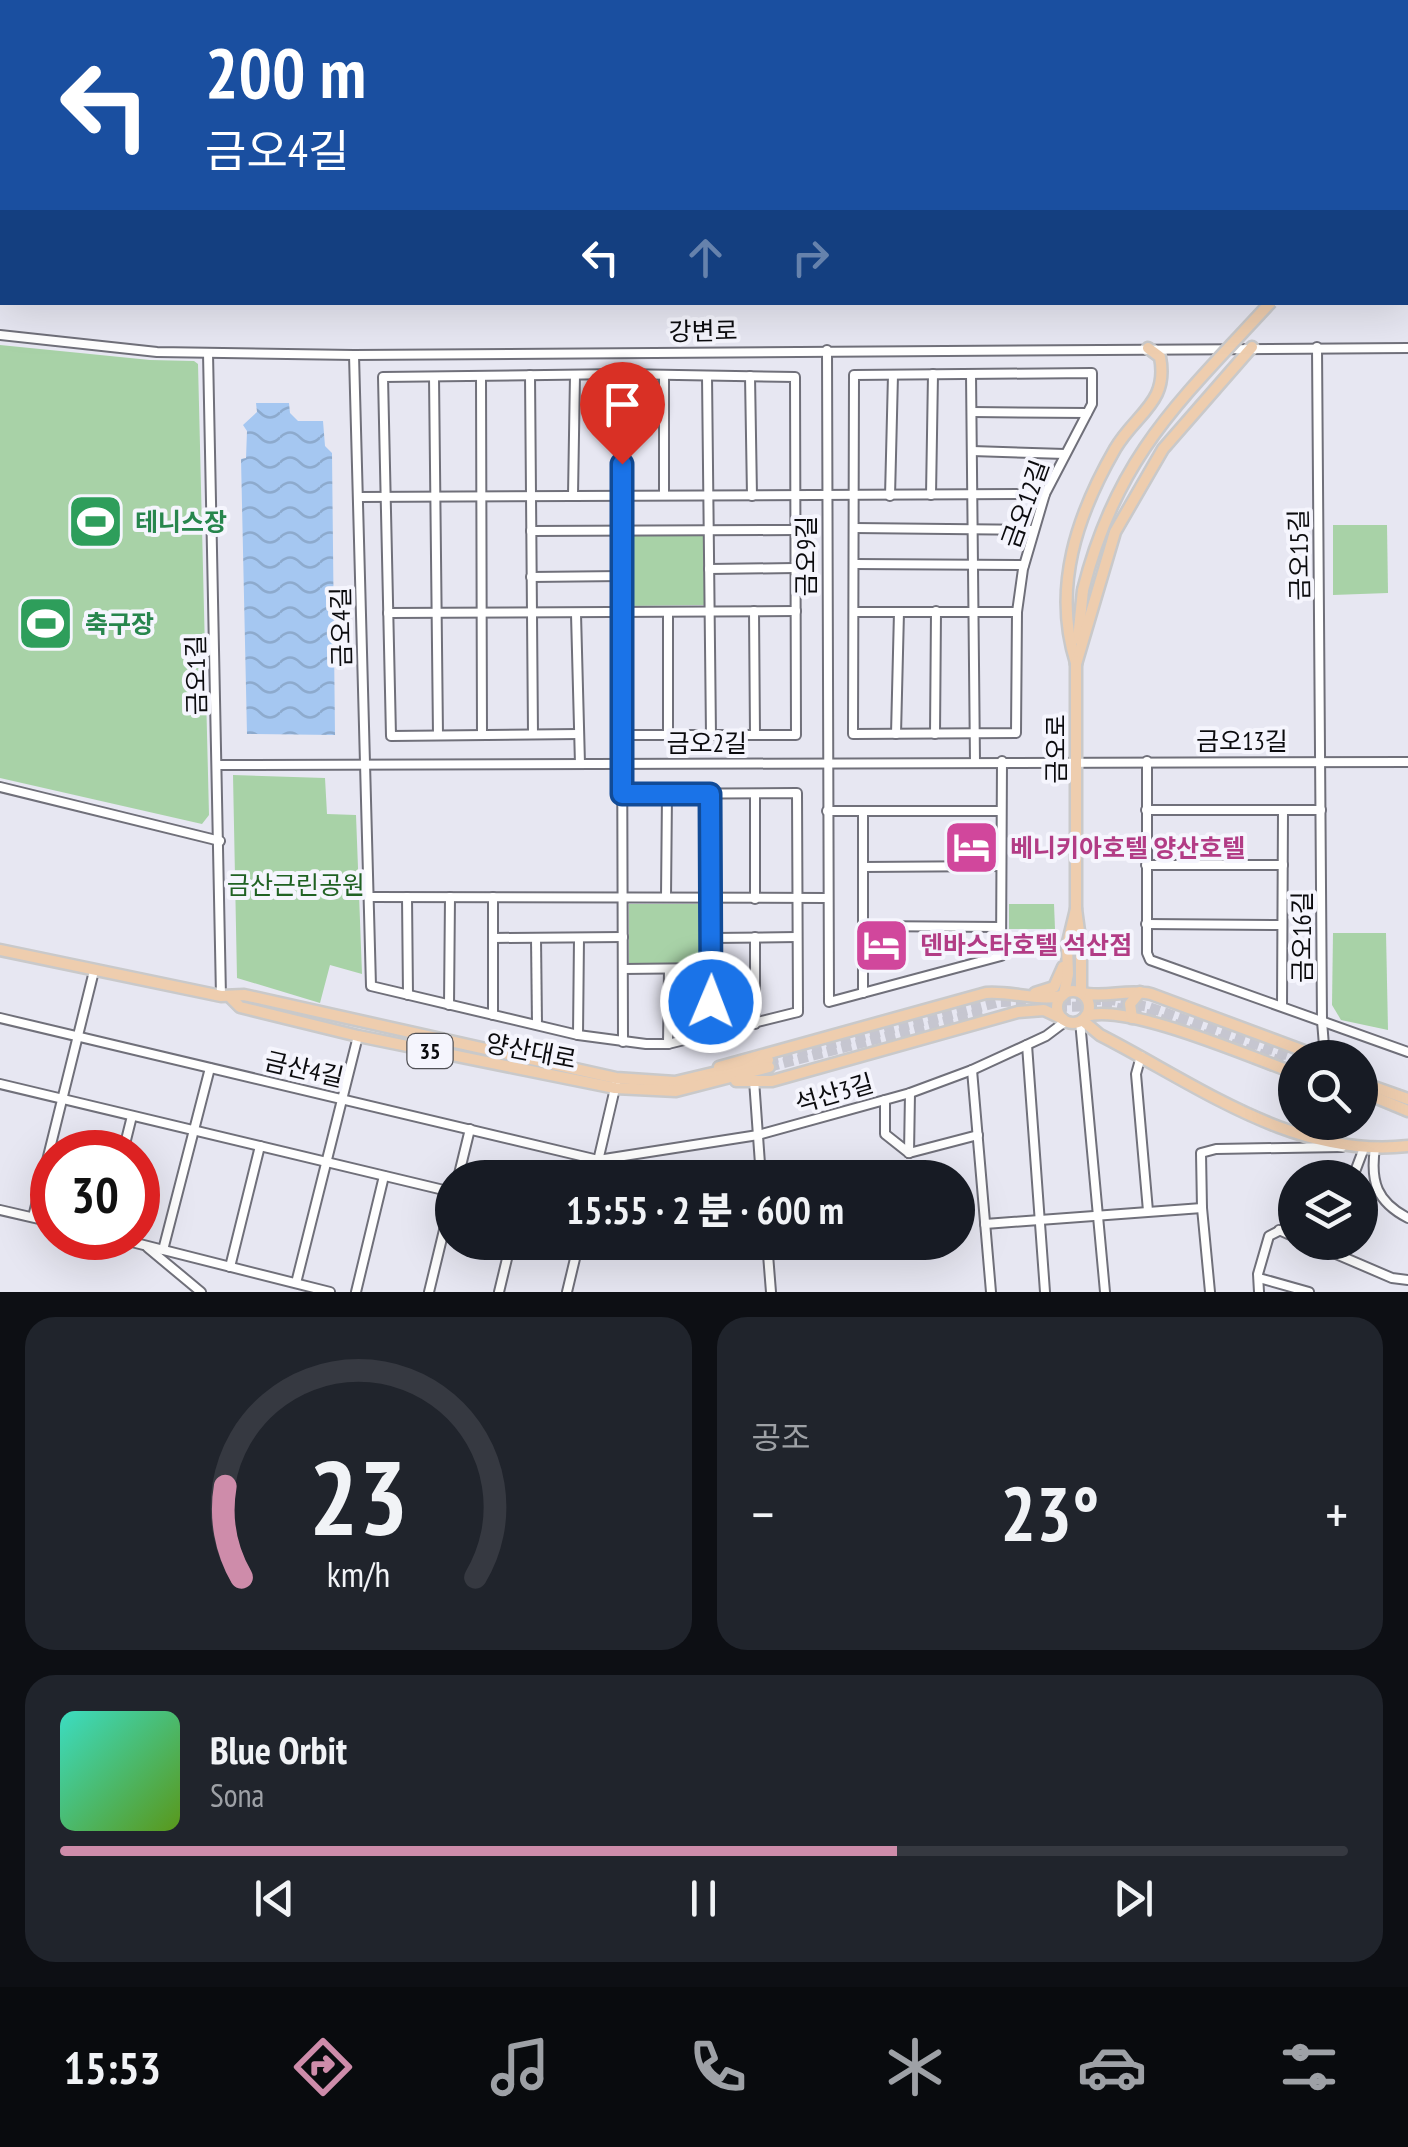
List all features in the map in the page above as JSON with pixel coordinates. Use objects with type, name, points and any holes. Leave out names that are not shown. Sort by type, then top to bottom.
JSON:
[{"type":"main road","name":"금오로","points":[[1081,993],[1076,908],[1076,664],[1084,590],[1103,523],[1136,458],[1168,414],[1268,305]]},
{"type":"main road","points":[[1076,664],[1116,532],[1163,448],[1252,347]]},
{"type":"main road","points":[[1076,664],[1067,636],[1066,571],[1086,510],[1116,447],[1160,390],[1164,377],[1160,357],[1148,348]]},
{"type":"main road","name":"금오로","points":[[1063,995],[1076,908]]},
{"type":"main road","points":[[694,1078],[762,1053],[986,992],[1046,992],[1058,983],[1068,946]]},
{"type":"main road","name":"양산대로","points":[[0,950],[226,997],[244,995],[616,1083],[675,1082],[768,1064],[676,1091],[616,1083],[358,1036],[240,1007],[226,997]]},
{"type":"main road","points":[[1081,960],[1092,988],[1135,991],[1278,1042]]},
{"type":"main road","points":[[1020,994],[1040,999],[1072,991],[1098,996],[1135,991]]},
{"type":"main road","points":[[1132,1018],[1130,1004],[1135,991]]},
{"type":"main road","points":[[1081,993],[1089,1006],[1083,1019]]},
{"type":"main road","points":[[1063,995],[1058,1010],[1064,1020]]},
{"type":"main road","points":[[967,997],[977,1009],[972,1024]]},
{"type":"main road","points":[[720,1081],[772,1080],[1035,1010],[1051,1012],[1064,1020],[1102,1012],[1132,1018],[1278,1067]]},
{"type":"main road","points":[[1083,1019],[1100,1035],[1278,1128],[1310,1139],[1408,1150]]},
{"type":"main road","points":[[1378,1088],[1408,1110]]},
{"type":"main road","points":[[1378,1091],[1393,1099]]},
{"type":"main road","points":[[1378,1096],[1408,1098]]},
{"type":"street","name":"강변로","points":[[0,336],[157,352],[354,355],[1408,348]]},
{"type":"street","name":"금오15길","points":[[1317,347],[1321,762]]},
{"type":"street","name":"금오9길","points":[[827,350],[828,1002],[863,992]]},
{"type":"street","name":"금오1길","points":[[208,353],[226,997]]},
{"type":"street","name":"금오4길","points":[[354,355],[370,986],[623,1042],[668,1044],[798,1012],[797,794],[622,794]]},
{"type":"street","name":"금오12길","points":[[1092,372],[1092,404],[1046,494],[1024,565],[1017,612],[1016,733],[853,734],[854,375],[933,374],[1092,372]]},
{"type":"street","points":[[621,374],[623,1042]]},
{"type":"street","points":[[890,496],[893,374]]},
{"type":"street","points":[[930,495],[933,374]]},
{"type":"street","points":[[972,374],[975,762]]},
{"type":"street","points":[[574,375],[574,495]]},
{"type":"street","points":[[664,375],[664,495]]},
{"type":"street","points":[[434,376],[438,736]]},
{"type":"street","points":[[481,376],[482,735]]},
{"type":"street","points":[[530,376],[533,734]]},
{"type":"street","points":[[708,376],[711,735]]},
{"type":"street","points":[[750,376],[752,496]]},
{"type":"street","points":[[579,734],[391,736],[383,377],[795,377],[796,735],[622,735]]},
{"type":"street","points":[[972,412],[1087,412]]},
{"type":"street","points":[[972,451],[1064,454]]},
{"type":"street","name":"금오12길","points":[[854,496],[1046,494]]},
{"type":"street","points":[[358,497],[854,496]]},
{"type":"street","name":"금오12길","points":[[854,528],[1033,530]]},
{"type":"street","points":[[531,531],[796,530]]},
{"type":"street","name":"금오12길","points":[[854,564],[1024,565]]},
{"type":"street","points":[[709,569],[796,568]]},
{"type":"street","points":[[532,577],[622,576]]},
{"type":"street","points":[[388,613],[796,611]]},
{"type":"street","points":[[935,734],[936,611]]},
{"type":"street","points":[[754,612],[754,735]]},
{"type":"street","points":[[854,612],[1017,612]]},
{"type":"street","points":[[896,734],[899,612]]},
{"type":"street","points":[[668,613],[668,735]]},
{"type":"street","points":[[576,614],[580,764]]},
{"type":"street","points":[[862,811],[863,992],[1001,956],[1002,761]]},
{"type":"street","name":"금오13길","points":[[1076,761],[1408,762]]},
{"type":"street","name":"금오2길","points":[[218,766],[1076,761]]},
{"type":"street","points":[[1147,762],[1146,953],[1150,960],[1408,1052]]},
{"type":"street","name":"금오16길","points":[[1321,762],[1323,1040]]},
{"type":"street","points":[[0,787],[220,841]]},
{"type":"street","points":[[666,896],[667,794]]},
{"type":"street","points":[[710,794],[710,1035]]},
{"type":"street","points":[[754,794],[755,899]]},
{"type":"street","points":[[1146,810],[1321,810]]},
{"type":"street","points":[[1282,1006],[1283,810]]},
{"type":"street","points":[[827,811],[1001,811]]},
{"type":"street","points":[[1146,864],[1283,865]]},
{"type":"street","points":[[862,867],[1001,866]]},
{"type":"street","points":[[368,897],[828,898]]},
{"type":"street","points":[[407,897],[408,996]]},
{"type":"street","points":[[449,1005],[450,897]]},
{"type":"street","points":[[493,897],[494,1014]]},
{"type":"street","points":[[1146,924],[1282,925]]},
{"type":"street","points":[[863,926],[1001,927]]},
{"type":"street","points":[[712,938],[797,936]]},
{"type":"street","points":[[493,938],[623,937]]},
{"type":"street","points":[[755,937],[755,1024]]},
{"type":"street","points":[[536,938],[537,1024]]},
{"type":"street","points":[[578,1035],[579,938]]},
{"type":"street","points":[[623,970],[712,968]]},
{"type":"street","points":[[668,1044],[669,969]]},
{"type":"street","points":[[55,1130],[94,971]]},
{"type":"street","name":"금산4길","points":[[0,1018],[598,1160]]},
{"type":"street","points":[[1083,1019],[1104,1292]]},
{"type":"street","name":"석산3길","points":[[598,1160],[758,1135],[910,1093],[972,1070],[1056,1031],[1064,1020]]},
{"type":"street","points":[[296,1283],[358,1036]]},
{"type":"street","points":[[1027,1044],[1045,1292]]},
{"type":"street","points":[[1141,1056],[1136,1074],[1148,1211]]},
{"type":"street","points":[[164,1250],[210,1068]]},
{"type":"street","points":[[972,1070],[991,1292]]},
{"type":"street","points":[[754,1080],[760,1160]]},
{"type":"street","points":[[598,1160],[616,1083]]},
{"type":"street","points":[[0,1084],[435,1190]]},
{"type":"street","points":[[909,1153],[910,1093]]},
{"type":"street","points":[[885,1100],[885,1134],[909,1153]]},
{"type":"street","points":[[128,1130],[132,1116]]},
{"type":"street","points":[[462,1160],[470,1129]]},
{"type":"street","points":[[909,1153],[978,1135]]},
{"type":"street","points":[[230,1266],[260,1146]]},
{"type":"street","points":[[1359,1160],[1364,1147]]},
{"type":"street","points":[[1210,1292],[1201,1153],[1216,1149],[1364,1147]]},
{"type":"street","points":[[1364,1147],[1378,1195],[1408,1218]]},
{"type":"street","points":[[356,1292],[384,1176]]},
{"type":"street","points":[[986,1224],[1202,1208]]},
{"type":"street","points":[[0,1210],[30,1217]]},
{"type":"street","points":[[1260,1292],[1259,1278],[1269,1236],[1278,1231]]},
{"type":"street","points":[[160,1249],[330,1292]]},
{"type":"street","points":[[160,1258],[200,1292]]},
{"type":"street","points":[[429,1292],[437,1260]]},
{"type":"street","points":[[498,1292],[506,1260]]},
{"type":"street","points":[[568,1292],[575,1260]]},
{"type":"street","points":[[768,1260],[771,1292]]},
{"type":"street","points":[[1350,1260],[1392,1278],[1408,1280]]},
{"type":"street","points":[[1259,1278],[1309,1292]]},
{"type":"green space","points":[[0,345],[198,364],[209,815],[202,824],[0,778]]},
{"type":"green space","points":[[1333,525],[1387,525],[1388,593],[1333,595]]},
{"type":"green space","points":[[626,535],[704,536],[705,605],[626,606]]},
{"type":"green space","name":"금산근린공원","points":[[233,775],[325,778],[327,814],[356,815],[362,974],[330,965],[320,1003],[237,978]]},
{"type":"green space","points":[[629,904],[703,904],[707,960],[702,964],[629,965]]},
{"type":"green space","points":[[1009,904],[1054,904],[1055,929],[1009,929]]},
{"type":"green space","points":[[1333,933],[1386,933],[1388,1030],[1341,1020],[1332,1005]]},
{"type":"water","points":[[256,403],[289,403],[290,413],[298,421],[323,421],[325,446],[332,453],[335,735],[247,734],[241,459],[246,458],[247,431],[243,425],[257,412]]},
{"type":"tunnel","points":[[768,1060],[1000,1002],[1081,1000],[1112,1000],[1149,1007],[1278,1052]]},
{"type":"tunnel","points":[[1057,1007],[1109,1006],[1147,1014],[1278,1060]]},
{"type":"tunnel","points":[[769,1067],[986,1011]]},
{"type":"place","name":"테니스장","points":[[96,522]]},
{"type":"place","name":"축구장","points":[[46,624]]},
{"type":"place","name":"베니키아호텔 양산호텔","points":[[971,848]]},
{"type":"place","name":"덴바스타호텔 석산점","points":[[881,945]]},
{"type":"route","points":[[622,464],[622,794],[710,794],[711,1002]]}]
